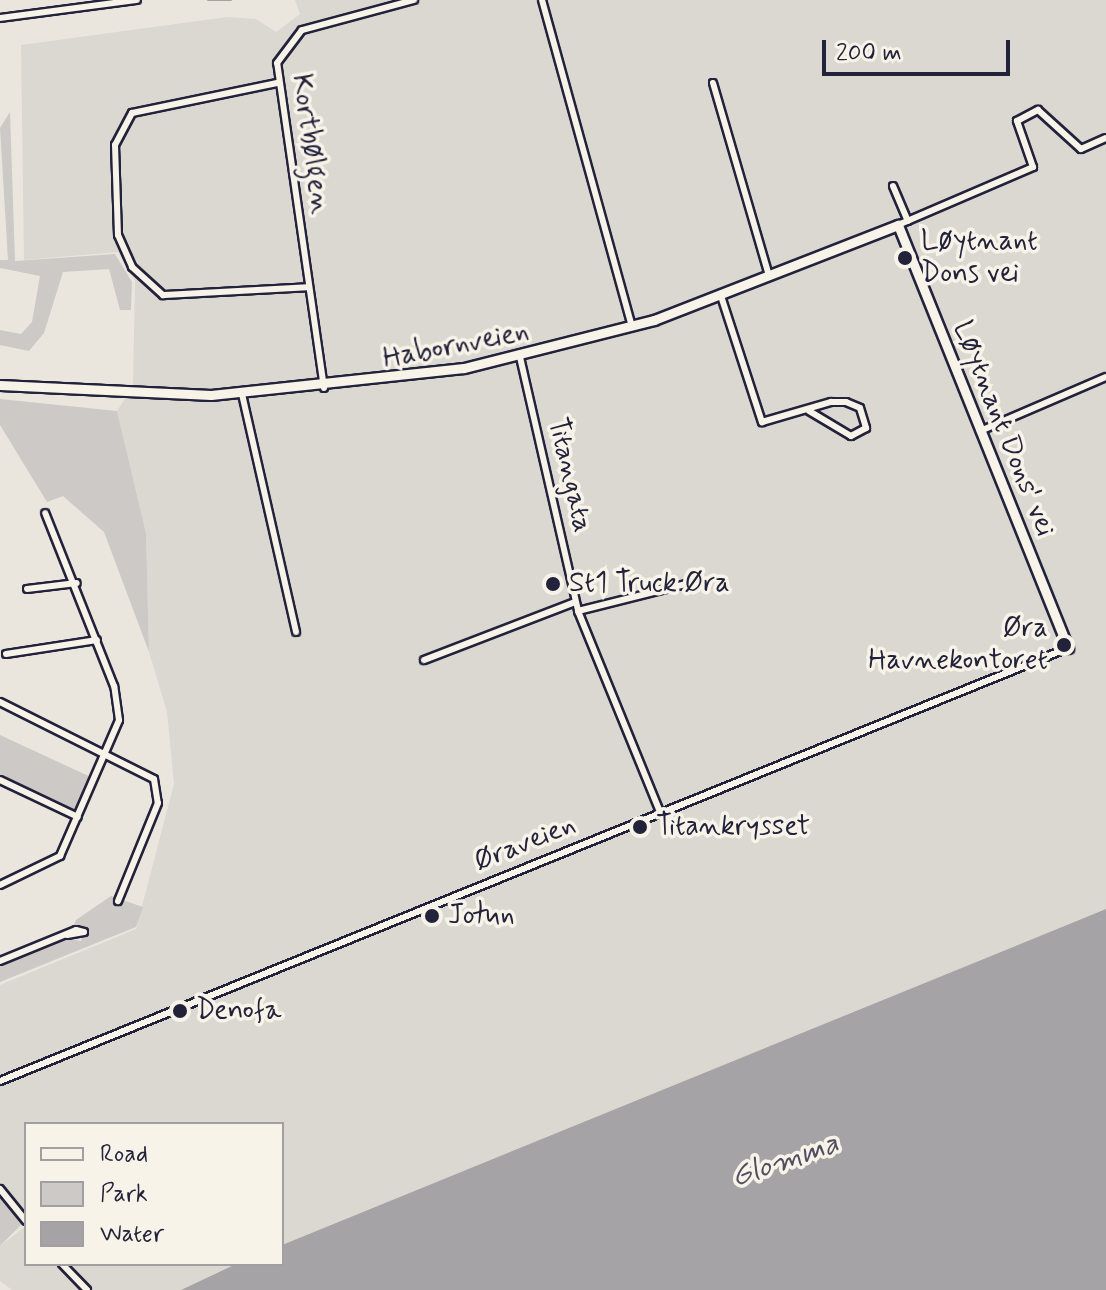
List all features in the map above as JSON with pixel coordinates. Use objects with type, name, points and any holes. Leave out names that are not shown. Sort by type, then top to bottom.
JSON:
[{"type":"highway","name":"Habornveien","points":[[0,385],[242,394],[324,388],[520,357],[632,327],[721,296],[898,225]]},
{"type":"highway","name":"Løytnant Dons' vei","points":[[898,225],[1068,648]]},
{"type":"street","points":[[0,18],[137,0]]},
{"type":"street","name":"Kortbølgen","points":[[324,388],[277,83],[280,52],[296,33],[414,0]]},
{"type":"street","points":[[542,0],[632,327]]},
{"type":"street","points":[[277,83],[132,113],[115,145],[118,235],[132,267],[163,295],[309,287]]},
{"type":"street","points":[[713,83],[769,276]]},
{"type":"street","points":[[898,225],[1033,167],[1017,121],[1038,110],[1081,149],[1106,138]]},
{"type":"street","points":[[893,186],[908,221]]},
{"type":"street","points":[[721,296],[761,421],[809,411],[856,404],[866,428],[851,436],[809,411]]},
{"type":"street","name":"Titangata","points":[[520,357],[575,602],[660,812]]},
{"type":"street","points":[[980,431],[1106,377]]},
{"type":"street","points":[[242,394],[296,632]]},
{"type":"street","points":[[0,885],[49,866],[78,817],[109,754],[118,704],[77,583],[45,513]]},
{"type":"street","points":[[578,611],[697,581]]},
{"type":"street","points":[[27,589],[77,583]]},
{"type":"street","points":[[424,660],[575,602]]},
{"type":"street","points":[[6,654],[97,640]]},
{"type":"street","name":"Øraveien","points":[[0,1081],[1068,648]]},
{"type":"street","points":[[0,702],[154,779],[158,789],[118,901]]},
{"type":"street","points":[[0,780],[78,817]]},
{"type":"street","points":[[0,961],[67,935]]},
{"type":"street","points":[[0,1189],[24,1219]]},
{"type":"street","points":[[64,1266],[87,1290]]},
{"type":"shaded area","points":[[295,0],[1106,0],[1106,909],[284,1244],[284,1122],[24,1122],[24,1218],[0,1189],[0,985],[136,929],[174,784],[167,712],[149,652],[146,533],[117,411],[133,386],[135,280],[118,252],[24,260],[21,45],[227,17],[256,19],[276,32],[300,14]]},
{"type":"shaded area","points":[[24,1228],[24,1266],[232,1266],[181,1290],[12,1290],[0,1281],[0,1246]]},
{"type":"green space","points":[[10,112],[15,261],[115,254],[132,282],[131,310],[120,310],[109,269],[63,272],[44,333],[29,351],[0,345],[0,330],[21,334],[32,322],[40,276],[0,268],[0,260],[8,260],[0,128]]},
{"type":"green space","points":[[0,399],[117,411],[146,533],[149,652],[104,532],[63,496],[47,502],[0,425]]},
{"type":"green space","points":[[0,735],[95,779],[77,815],[0,779]]},
{"type":"green space","points":[[111,896],[143,907],[136,927],[0,982],[0,963],[65,938],[81,941],[85,928],[72,929],[76,920]]},
{"type":"green space","points":[[0,1189],[24,1218],[24,1222],[0,1246]]},
{"type":"water","name":"Glomma","points":[[1106,909],[1106,1290],[181,1290],[232,1266],[284,1266],[284,1244]]},
{"type":"waterway","points":[[208,0],[231,0]]},
{"type":"place","name":"Løytnant Dons vei","points":[[905,258]]},
{"type":"place","name":"St1 Truck Øra","points":[[553,584]]},
{"type":"place","name":"Øra Havnekontoret","points":[[1064,645]]},
{"type":"place","name":"Titankrysset","points":[[640,827]]},
{"type":"place","name":"Jotun","points":[[432,916]]},
{"type":"place","name":"Denofa","points":[[180,1011]]}]
